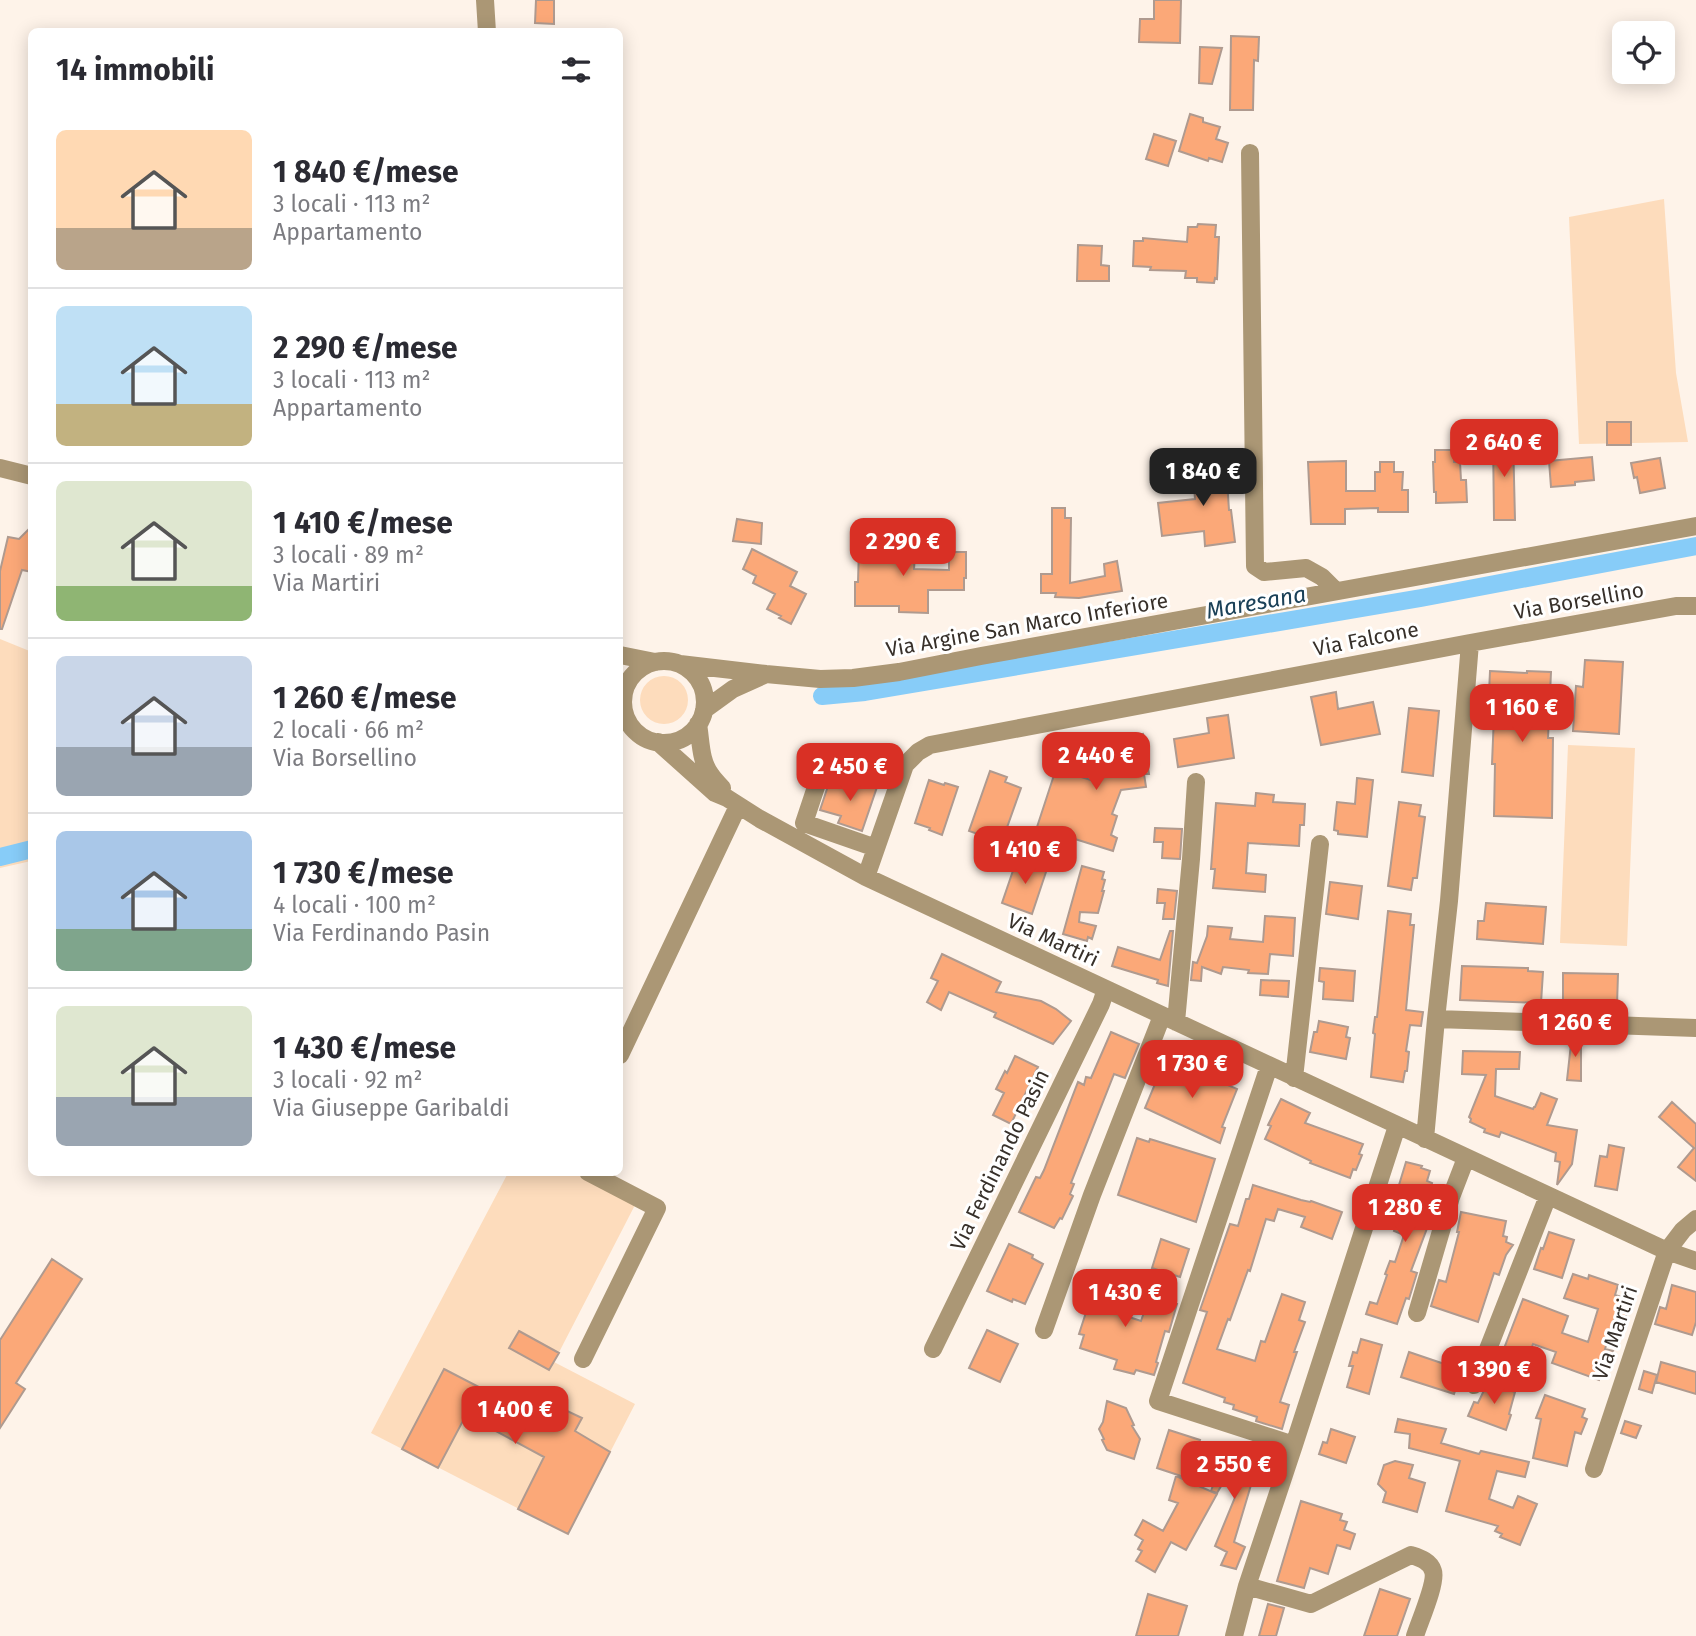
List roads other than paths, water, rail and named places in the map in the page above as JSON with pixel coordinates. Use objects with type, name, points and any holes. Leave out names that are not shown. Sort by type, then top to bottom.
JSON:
[{"type":"street","points":[[485,0],[487,28]]},
{"type":"street","points":[[1250,153],[1255,566],[1264,572],[1306,568],[1322,577],[1336,591]]},
{"type":"street","points":[[0,468],[28,475]]},
{"type":"street","name":"Via Argine San Marco Inferiore","points":[[623,656],[655,662],[669,661],[766,674],[820,679],[853,678],[899,672],[1696,526]]},
{"type":"street","name":"Via Borsellino","points":[[1471,643],[1676,606],[1696,606]]},
{"type":"street","points":[[1425,1139],[1471,643]]},
{"type":"street","name":"Via Falcone","points":[[866,877],[905,765],[930,745],[1471,643]]},
{"type":"street","points":[[623,701],[631,679],[641,668],[655,662]]},
{"type":"street","points":[[680,664],[692,672],[701,684],[705,697],[701,717]]},
{"type":"street","name":"Via Argine San Marco Inferiore","points":[[658,742],[683,738],[691,732],[701,717],[733,689],[766,674]]},
{"type":"street","points":[[623,708],[628,721],[637,732],[658,742]]},
{"type":"street","name":"Via Martiri","points":[[701,717],[703,757],[707,769],[733,802]]},
{"type":"street","name":"Via Martiri","points":[[658,742],[715,793],[866,877],[1548,1196],[1667,1251],[1696,1261]]},
{"type":"street","points":[[818,781],[804,823],[876,848]]},
{"type":"street","points":[[1044,1330],[1092,1195],[1169,1019],[1191,859],[1196,782]]},
{"type":"street","points":[[623,1048],[733,802]]},
{"type":"street","points":[[1294,1078],[1320,844]]},
{"type":"street","name":"Via Ferdinando Pasin","points":[[933,1349],[1106,989]]},
{"type":"street","points":[[1436,1019],[1696,1028]]},
{"type":"street","points":[[1269,1066],[1158,1401],[1294,1444]]},
{"type":"street","points":[[1234,1636],[1247,1586],[1397,1126]]},
{"type":"street","points":[[1417,1313],[1451,1197],[1466,1158]]},
{"type":"street","points":[[583,1359],[657,1208],[596,1176]]},
{"type":"street","points":[[1474,1385],[1548,1196]]},
{"type":"street","points":[[1667,1251],[1683,1230],[1696,1219]]},
{"type":"street","name":"Via Martiri","points":[[1594,1469],[1667,1251]]},
{"type":"street","points":[[1247,1586],[1311,1604],[1412,1555],[1423,1559],[1433,1569],[1434,1581],[1415,1636]]},
{"type":"waterway","name":"Maresana","points":[[822,696],[865,692],[1421,598],[1696,546]]},
{"type":"waterway","name":"Maresana","points":[[0,857],[28,850]]}]
